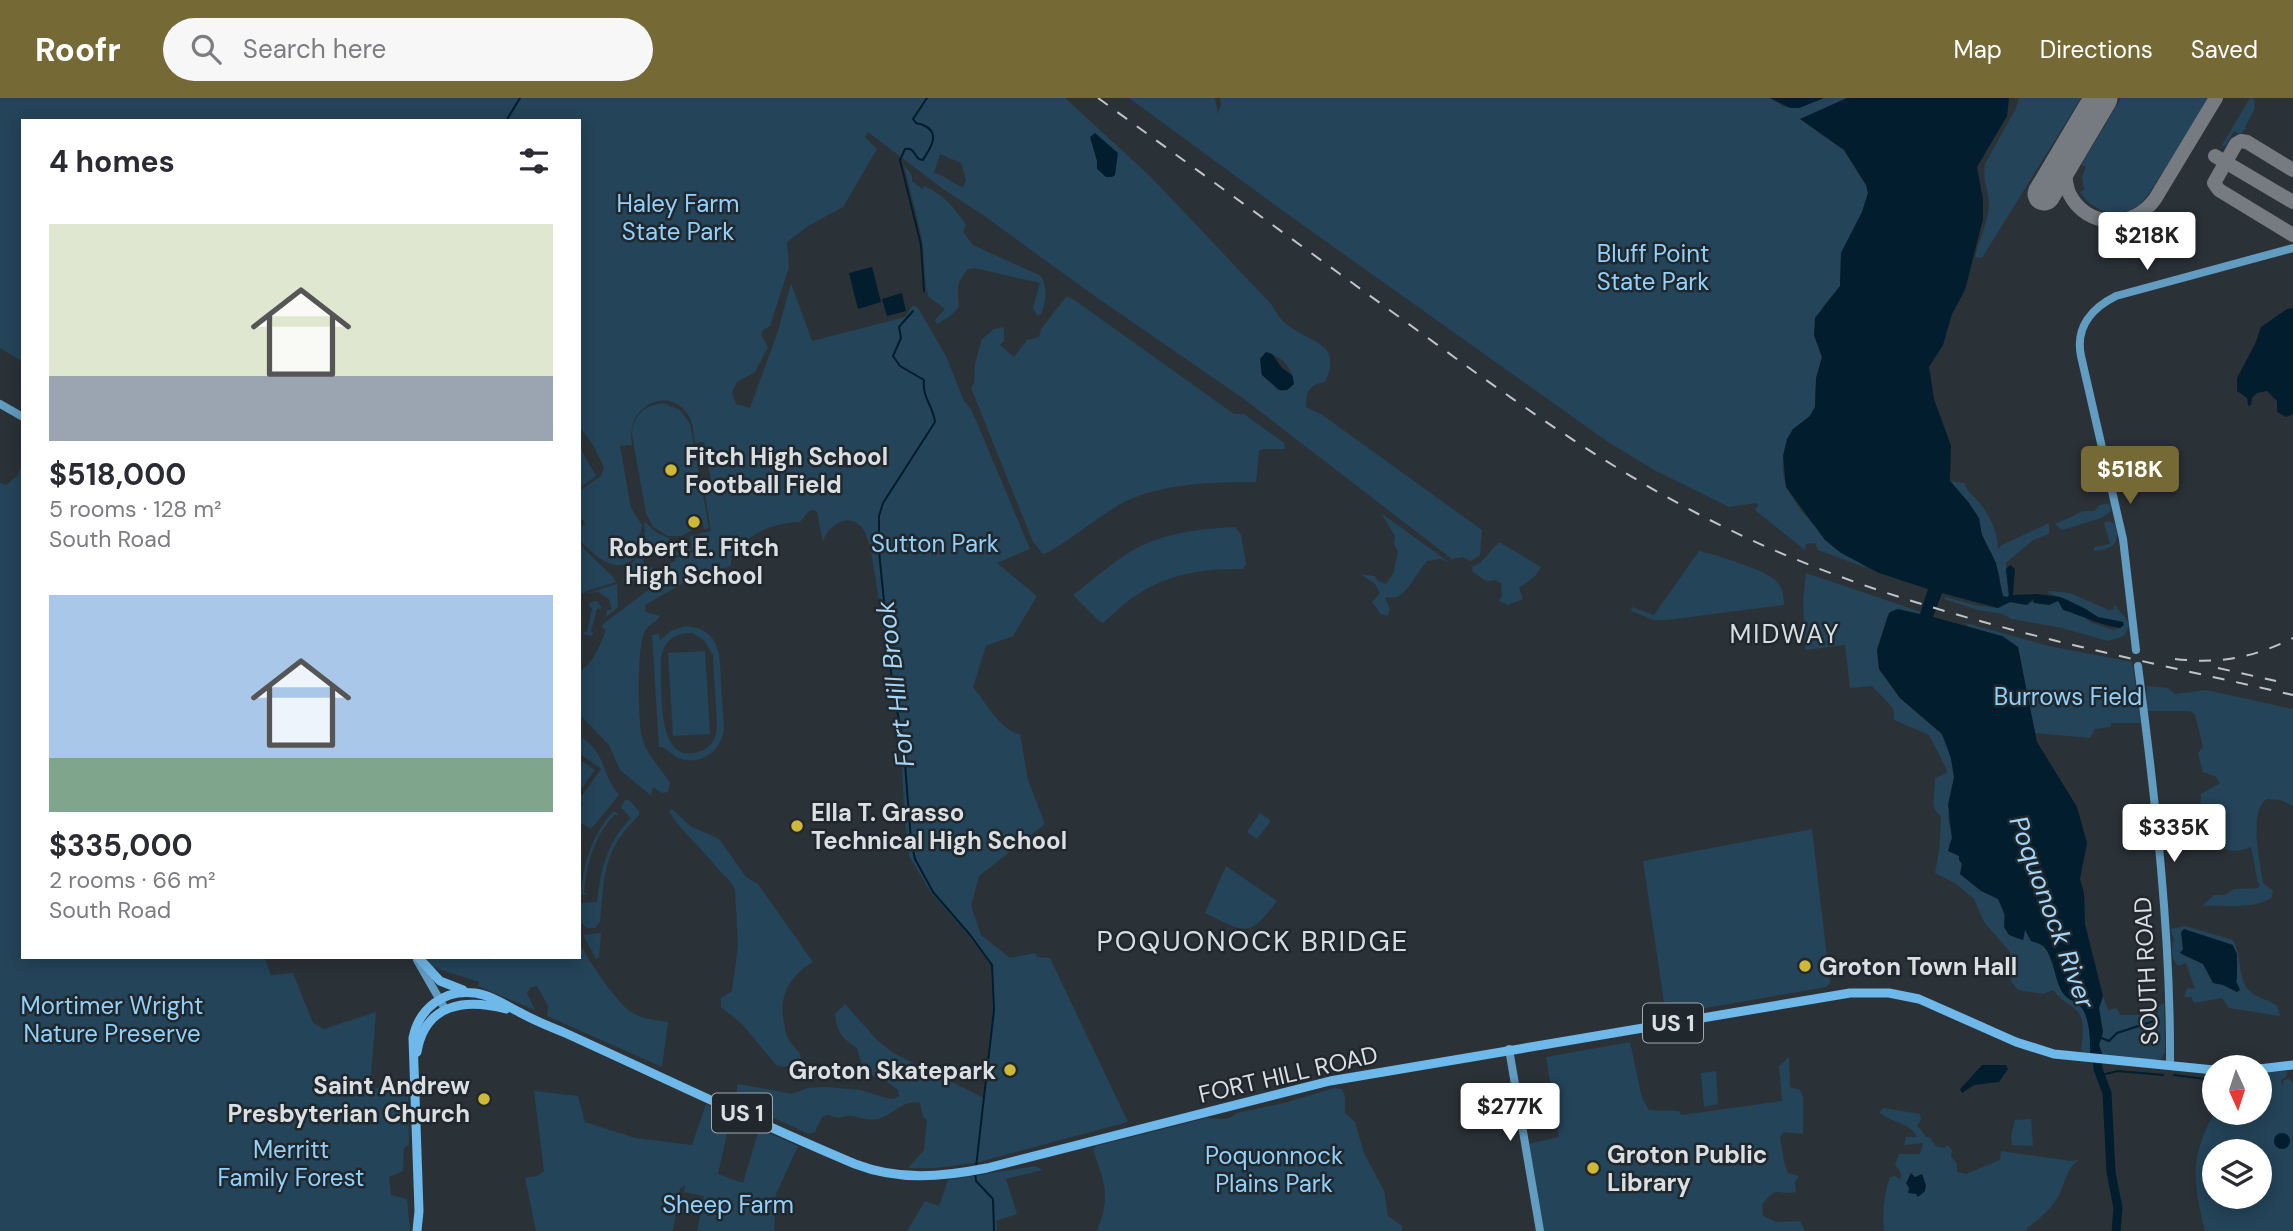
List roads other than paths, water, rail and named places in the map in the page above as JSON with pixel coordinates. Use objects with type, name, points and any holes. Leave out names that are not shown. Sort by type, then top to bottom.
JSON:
[{"type":"main road","points":[[2136,650],[2123,539],[2083,369],[2079,342],[2081,331],[2087,318],[2116,296],[2293,247]]},
{"type":"main road","points":[[0,404],[21,416]]},
{"type":"main road","name":"SOUTH ROAD","points":[[2138,666],[2158,856],[2170,1065]]},
{"type":"main road","points":[[415,1075],[421,1037],[436,1015],[444,1009],[418,959]]},
{"type":"main road","name":"FORT HILL ROAD","points":[[419,959],[443,984],[496,1000],[861,1167],[913,1177],[976,1170],[1331,1081],[1836,994],[1870,992],[1919,999],[2030,1048],[2054,1055],[2170,1065]]},
{"type":"main road","points":[[417,1231],[419,1211],[413,1041],[416,1028],[426,1010],[439,999],[456,993],[475,993]]},
{"type":"main road","name":"FORT HILL ROAD","points":[[444,1009],[466,1004],[484,1004],[521,1013]]},
{"type":"main road","points":[[1509,1049],[1540,1231]]},
{"type":"main road","name":"US 1","points":[[2170,1065],[2202,1069]]},
{"type":"main road","points":[[2272,1067],[2293,1065]]},
{"type":"water","points":[[1770,98],[1824,98],[1799,108],[1790,108]]},
{"type":"water","points":[[1847,98],[2009,98],[2007,116],[1977,167],[1983,200],[1983,219],[1965,290],[1952,314],[1943,345],[1929,367],[1934,399],[1951,446],[1950,481],[1979,518],[1982,535],[1996,563],[2003,596],[2009,595],[2006,569],[2010,565],[2015,569],[2013,595],[2060,597],[2098,617],[2123,622],[2124,625],[2120,628],[2098,623],[2063,610],[2058,601],[2049,605],[2034,603],[2033,599],[2027,605],[2010,602],[1998,608],[1942,593],[1933,617],[2002,636],[2018,647],[2037,742],[2077,807],[2087,843],[2080,879],[2084,893],[2085,924],[2103,996],[2099,1008],[2103,1032],[2099,1045],[2102,1054],[2090,1053],[2086,1015],[2080,1006],[2063,993],[2045,948],[2031,941],[2025,930],[2023,940],[2009,935],[2004,927],[2005,915],[1998,899],[1981,891],[1960,874],[1962,864],[1959,856],[1948,851],[1952,838],[1948,805],[1954,777],[1951,758],[1942,734],[1900,698],[1879,669],[1877,650],[1889,613],[1898,609],[1920,614],[1928,589],[1879,573],[1841,553],[1825,540],[1786,487],[1783,456],[1787,439],[1793,429],[1810,416],[1815,407],[1816,378],[1822,357],[1814,335],[1815,318],[1840,286],[1841,253],[1862,212],[1868,193],[1866,185],[1844,150],[1800,119]]},
{"type":"water","points":[[1095,133],[1118,153],[1115,175],[1112,177],[1106,177],[1097,169],[1090,137]]},
{"type":"water","points":[[872,267],[881,302],[858,309],[849,273]]},
{"type":"water","points":[[902,293],[906,311],[887,316],[882,299]]},
{"type":"water","points":[[2293,308],[2293,414],[2286,417],[2277,412],[2277,401],[2267,391],[2257,393],[2248,406],[2247,398],[2237,391],[2237,378],[2261,327],[2287,309]]},
{"type":"water","points":[[1266,352],[1272,354],[1282,368],[1292,375],[1294,384],[1287,390],[1279,390],[1262,375],[1260,359]]},
{"type":"water","points":[[2184,929],[2233,945],[2237,954],[2236,981],[2240,990],[2237,992],[2213,983],[2203,964],[2180,953],[2183,949],[2181,932]]},
{"type":"water","points":[[1982,1065],[2006,1065],[2008,1069],[1999,1082],[1974,1085],[1962,1093],[1960,1089]]},
{"type":"water","points":[[2282,1133],[2288,1135],[2288,1147],[2282,1149],[2276,1147],[2274,1141],[2276,1135]]},
{"type":"water","points":[[1911,1173],[1915,1177],[1922,1174],[1926,1185],[1925,1191],[1918,1197],[1908,1193],[1906,1183]]},
{"type":"waterway","points":[[507,119],[520,98]]},
{"type":"waterway","name":"Fort Hill Brook","points":[[924,291],[921,245],[900,160],[905,149],[912,150],[923,160],[931,146],[932,132],[913,119],[927,98]]},
{"type":"waterway","name":"Fort Hill Brook","points":[[913,311],[899,327],[901,338],[893,356],[900,366],[924,380],[935,422],[883,503],[879,516],[879,551],[893,691],[903,739],[915,859],[933,892],[992,965],[994,1010],[976,1167]]},
{"type":"waterway","points":[[2099,1037],[2109,1041],[2117,1033],[2154,1021]]},
{"type":"waterway","name":"Poquonock River","points":[[2097,1053],[2098,1069],[2107,1093],[2111,1172],[2118,1208],[2116,1231]]},
{"type":"waterway","points":[[2101,1075],[2118,1071],[2163,1075]]},
{"type":"waterway","points":[[2174,1075],[2202,1079]]},
{"type":"waterway","name":"Fort Hill Brook","points":[[975,1173],[976,1181],[993,1199],[994,1231]]},
{"type":"railway","points":[[1098,98],[1515,401],[1639,481],[1726,528],[1862,585],[2004,628],[2293,695]]},
{"type":"railway","points":[[2175,659],[2206,661],[2236,658],[2293,638]]},
{"type":"railway","points":[[2218,668],[2276,681]]},
{"type":"place","name":"Fitch High School Football Field","points":[[671,470]]},
{"type":"place","name":"Robert E. Fitch High School","points":[[694,522]]},
{"type":"place","name":"Ella T. Grasso Technical High School","points":[[797,826]]},
{"type":"place","name":"Groton Town Hall","points":[[1805,966]]},
{"type":"place","name":"Groton Skatepark","points":[[1010,1070]]},
{"type":"place","name":"Saint Andrew Presbyterian Church","points":[[484,1099]]},
{"type":"place","name":"Groton Public Library","points":[[1593,1168]]},
{"type":"district","name":"MIDWAY","points":[[1785,634]]},
{"type":"district","name":"POQUONOCK BRIDGE","points":[[1253,941]]},
{"type":"park label","name":"Haley Farm State Park","points":[[678,217]]},
{"type":"park label","name":"Bluff Point State Park","points":[[1653,267]]},
{"type":"park label","name":"Sutton Park","points":[[935,543]]},
{"type":"park label","name":"Burrows Field","points":[[2068,696]]},
{"type":"park label","name":"Mortimer Wright Nature Preserve","points":[[112,1019]]},
{"type":"park label","name":"Merritt Family Forest","points":[[291,1163]]},
{"type":"park label","name":"Poquonnock Plains Park","points":[[1274,1169]]},
{"type":"park label","name":"Sheep Farm","points":[[728,1204]]}]
